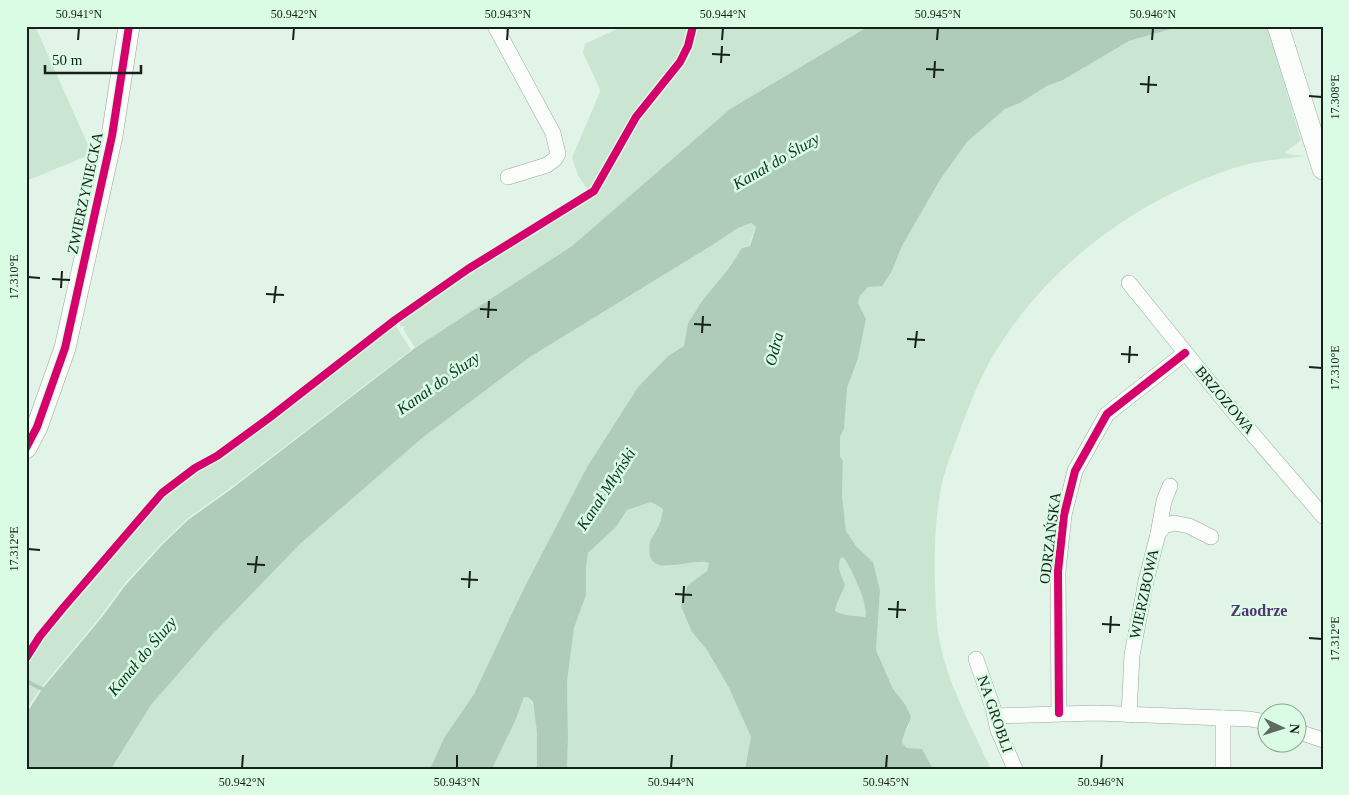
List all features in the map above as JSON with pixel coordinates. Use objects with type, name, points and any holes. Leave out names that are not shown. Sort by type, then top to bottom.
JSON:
[{"type":"street","name":"ZWIERZYNIECKA","points":[[26,448],[37,427],[65,348],[112,136],[129,26]]},
{"type":"street","points":[[495,26],[553,133],[558,154],[547,165],[508,177]]},
{"type":"street","points":[[1278,26],[1323,169]]},
{"type":"street","name":"BRZOZOWA","points":[[1129,283],[1323,516]]},
{"type":"street","name":"ODRZAŃSKA","points":[[1059,713],[1058,571],[1064,515],[1075,471],[1107,414],[1185,352]]},
{"type":"street","points":[[1158,534],[1164,501],[1170,486]]},
{"type":"street","name":"WIERZBOWA","points":[[1129,715],[1132,655],[1146,581],[1158,534],[1164,526],[1174,523],[1189,526],[1211,537]]},
{"type":"street","name":"NA GROBLI","points":[[976,659],[1001,736],[1015,769]]},
{"type":"street","points":[[995,716],[1059,713],[1256,720]]},
{"type":"street","points":[[1223,718],[1223,769]]},
{"type":"street","points":[[1306,734],[1323,740]]},
{"type":"shaded area","points":[[26,26],[35,26],[92,154],[26,181]]},
{"type":"shaded area","points":[[623,26],[690,26],[683,53],[636,115],[594,188],[589,192],[578,175],[572,158],[600,92],[583,53],[585,44]]},
{"type":"shaded area","points":[[695,26],[869,26],[730,109],[572,246],[415,348],[403,329],[405,327],[401,327],[398,321],[445,287],[595,191],[640,116],[685,58]]},
{"type":"shaded area","points":[[1199,26],[1267,26],[1301,140],[1285,153],[1306,156],[1262,161],[1237,167],[1163,198],[1128,218],[1095,241],[1065,267],[1037,296],[1012,327],[990,361],[971,400],[942,483],[936,534],[935,586],[937,624],[945,662],[963,709],[991,769],[933,769],[922,749],[907,748],[902,743],[903,734],[909,726],[905,704],[893,689],[876,650],[880,590],[873,562],[856,546],[846,531],[842,495],[843,461],[840,456],[840,437],[844,429],[846,388],[858,358],[866,319],[858,303],[860,296],[868,287],[892,271],[902,246],[940,180],[967,142],[1005,109],[1020,103],[1047,86],[1063,80],[1129,41],[1171,29]]},
{"type":"shaded area","points":[[751,223],[756,226],[749,246],[742,248],[729,268],[702,301],[688,323],[684,347],[668,356],[638,387],[587,467],[523,590],[474,694],[444,738],[430,769],[111,769],[151,705],[212,635],[300,544],[421,439],[530,357],[738,228]]},
{"type":"shaded area","points":[[394,323],[411,350],[229,489],[188,518],[125,583],[101,616],[40,689],[26,711],[26,662],[67,609],[163,498],[192,475],[228,452]]},
{"type":"shaded area","points":[[651,502],[663,509],[662,518],[651,540],[665,567],[703,561],[709,563],[707,571],[688,585],[692,632],[707,650],[729,688],[751,737],[745,769],[567,769],[567,682],[574,628],[586,595],[588,553],[616,527],[627,510]]},
{"type":"shaded area","points":[[843,557],[855,577],[862,595],[866,611],[865,617],[847,615],[835,611],[835,603],[842,594],[843,579],[839,567],[840,559]]},
{"type":"shaded area","points":[[524,697],[528,697],[532,703],[536,720],[537,769],[492,769],[516,719]]},
{"type":"water","points":[[869,26],[1199,26],[1171,29],[1129,41],[1063,80],[1047,86],[1020,103],[1005,109],[967,142],[940,180],[902,246],[892,271],[882,286],[868,287],[860,296],[858,303],[866,319],[858,358],[847,388],[844,429],[840,437],[840,456],[843,461],[842,495],[846,531],[856,546],[873,562],[880,590],[876,650],[893,689],[905,704],[911,717],[902,743],[907,748],[922,749],[933,769],[745,769],[751,737],[729,688],[707,650],[692,632],[681,606],[688,585],[707,571],[709,563],[701,562],[670,566],[654,562],[650,555],[650,542],[660,523],[663,509],[651,502],[627,510],[616,527],[588,553],[586,595],[574,628],[567,682],[567,769],[537,769],[537,732],[533,702],[528,697],[524,697],[516,719],[492,769],[430,769],[444,738],[474,694],[523,590],[587,467],[638,387],[668,356],[684,346],[688,323],[702,301],[729,268],[742,248],[750,246],[756,227],[751,223],[738,228],[530,357],[421,439],[300,544],[212,635],[151,705],[111,769],[26,769],[26,714],[42,689],[102,617],[124,587],[162,545],[188,520],[415,348],[572,246],[730,109]],"holes":[[[843,557],[855,577],[862,595],[866,611],[865,617],[847,615],[835,611],[845,585],[839,570],[840,559]]]},
{"type":"waterway","points":[[26,681],[46,691]]},
{"type":"cycle path","points":[[26,448],[37,427],[65,348],[112,136],[129,26]]},
{"type":"cycle path","points":[[26,658],[40,636],[63,608],[162,493],[195,468],[217,456],[269,418],[395,320],[468,269],[594,191],[636,117],[680,62],[688,46],[693,26]]},
{"type":"cycle path","points":[[1059,713],[1058,571],[1064,515],[1075,471],[1107,414],[1185,353]]},
{"type":"district","name":"Zaodrze","points":[[1259,610]]},
{"type":"water label","name":"Kanał do Śluzy","points":[[776,161]]},
{"type":"water label","name":"Odra","points":[[774,349]]},
{"type":"water label","name":"Kanał do Śluzy","points":[[438,383]]},
{"type":"water label","name":"Kanał Młyński","points":[[606,489]]},
{"type":"water label","name":"Kanał do Śluzy","points":[[142,656]]}]
